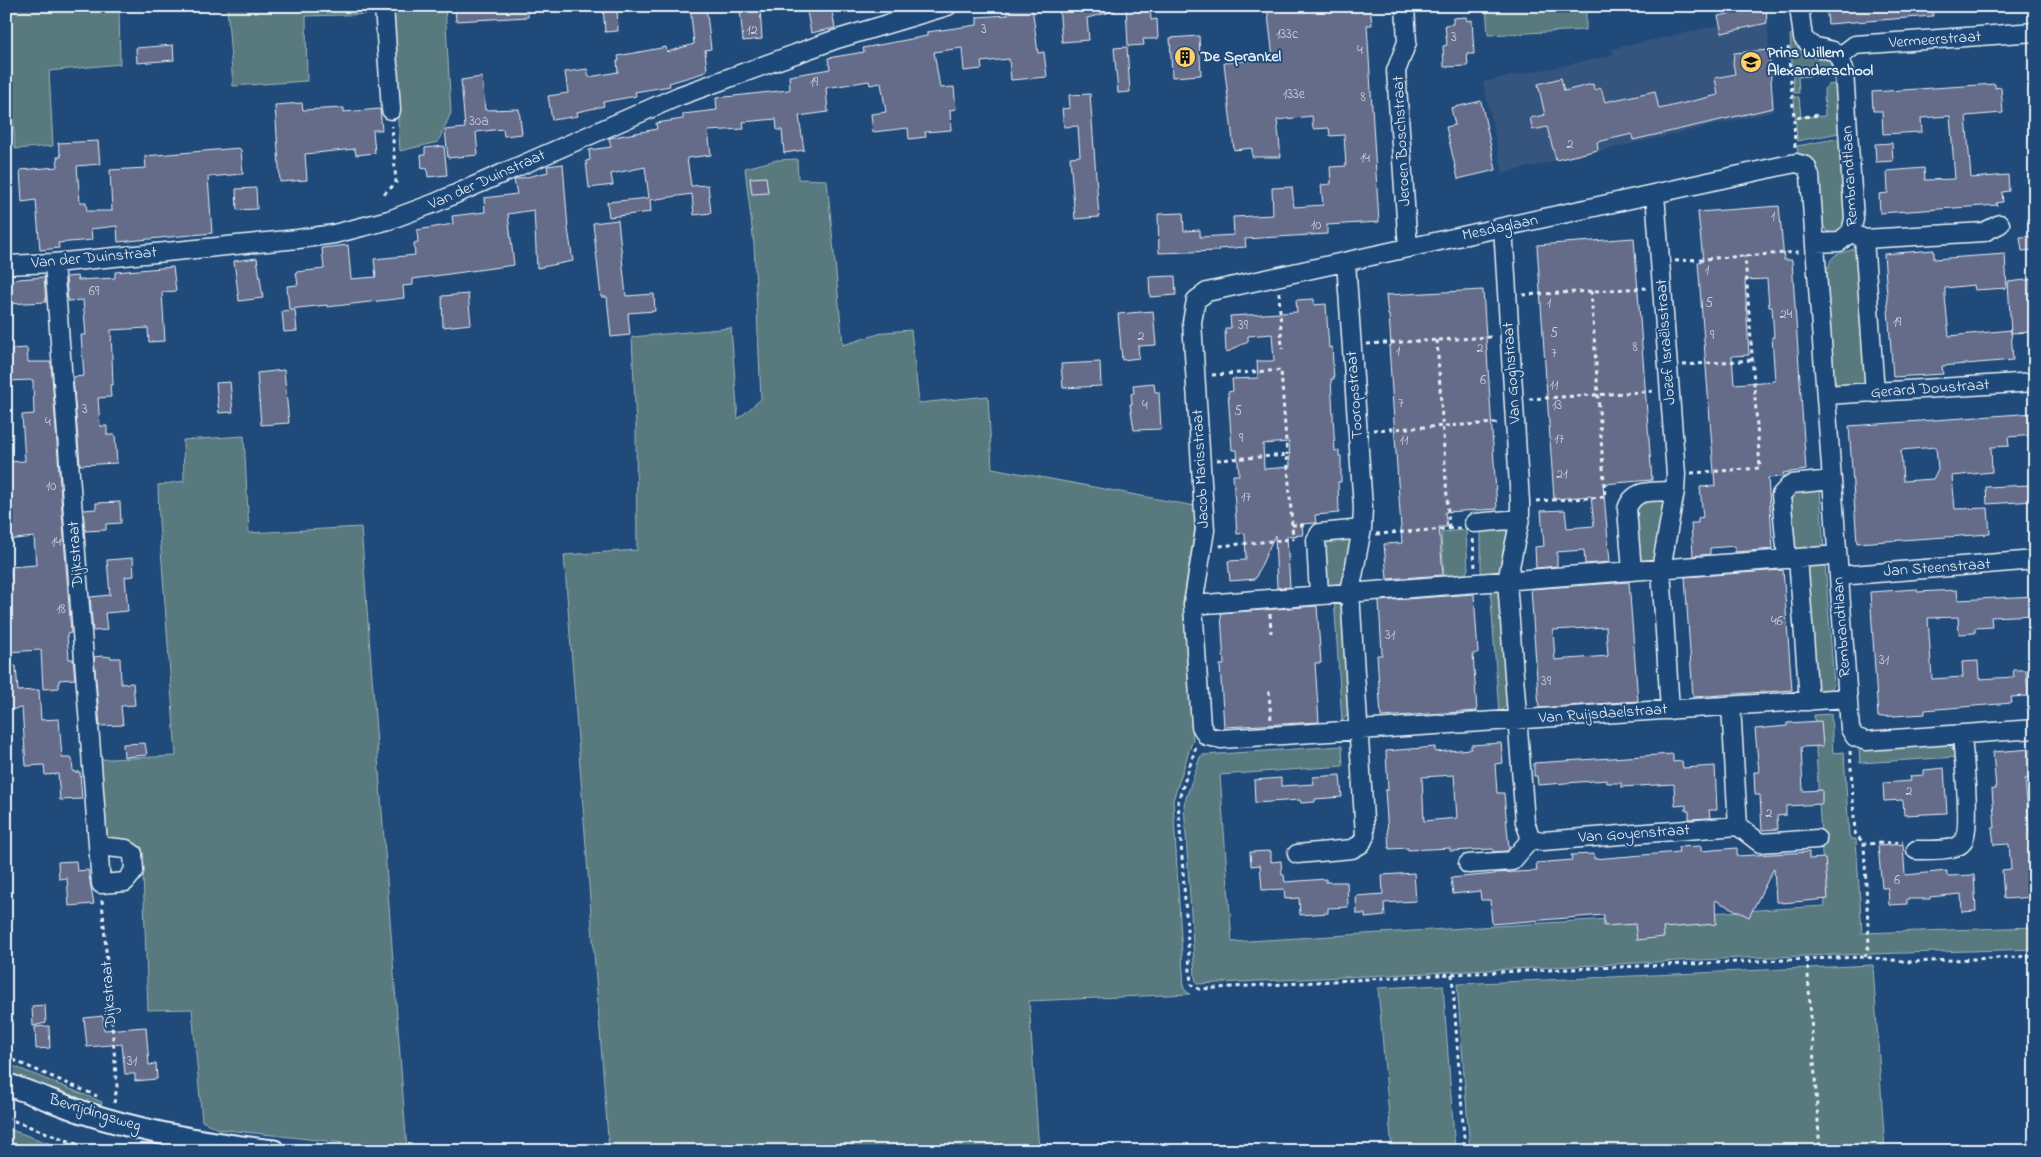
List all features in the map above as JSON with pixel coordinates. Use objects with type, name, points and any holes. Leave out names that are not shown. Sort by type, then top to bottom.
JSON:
[{"type":"main road","name":"Bevrijdingsweg","points":[[6,1084],[83,1112],[134,1126],[260,1150]]},
{"type":"main road","name":"Bevrijdingsweg","points":[[6,1097],[80,1124],[186,1151]]},
{"type":"street","points":[[384,6],[391,110]]},
{"type":"street","name":"Van der Duinstraat","points":[[6,265],[298,239],[334,234],[389,220],[435,204],[679,96],[834,40],[948,6]]},
{"type":"street","name":"Jeroen Boschstraat","points":[[1405,6],[1407,42],[1396,71],[1408,248]]},
{"type":"street","points":[[1799,6],[1800,29],[1803,38],[1812,46],[1833,51],[1839,57]]},
{"type":"street","name":"Vermeerstraat","points":[[1839,57],[1855,46],[2035,32]]},
{"type":"street","name":"Rembrandtlaan","points":[[1839,57],[1844,72],[1854,219],[1858,236],[1875,393]]},
{"type":"street","name":"Mesdaglaan","points":[[1196,300],[1207,292],[1801,164]]},
{"type":"street","name":"Rembrandtlaan","points":[[1801,164],[1810,176],[1847,698],[1850,729],[1855,737]]},
{"type":"street","name":"Jozef Israëlsstraat","points":[[1655,194],[1676,482],[1662,569],[1670,710]]},
{"type":"street","points":[[1816,247],[1858,236],[1984,232],[2000,224]]},
{"type":"street","name":"Van Goghstraat","points":[[1502,227],[1520,511],[1507,581],[1517,719]]},
{"type":"street","name":"Dijkstraat","points":[[54,262],[101,884]]},
{"type":"street","name":"Tooropstraat","points":[[1346,262],[1363,508],[1362,529],[1350,592],[1359,729]]},
{"type":"street","name":"Jacob Marisstraat","points":[[1196,300],[1192,322],[1206,530],[1193,605],[1204,731]]},
{"type":"street","name":"Gerard Doustraat","points":[[1826,395],[2035,382]]},
{"type":"street","points":[[1809,701],[1792,559],[1781,495],[1791,484],[1832,480]]},
{"type":"street","points":[[1632,571],[1627,509],[1630,499],[1637,494],[1676,482]]},
{"type":"street","points":[[1474,523],[1520,511]]},
{"type":"street","points":[[1319,595],[1316,540],[1320,533],[1362,529]]},
{"type":"street","name":"Rembrandtlaan","points":[[1662,569],[1837,555]]},
{"type":"street","name":"Jan Steenstraat","points":[[1839,576],[2035,560]]},
{"type":"street","points":[[1193,605],[1662,569]]},
{"type":"street","name":"Van Ruijsdaelstraat","points":[[1204,731],[1221,739],[1847,698]]},
{"type":"street","points":[[1731,706],[1738,826],[1760,843],[1817,839]]},
{"type":"street","points":[[1468,864],[1512,861],[1531,840],[1525,822],[1517,719]]},
{"type":"street","points":[[1297,854],[1352,849],[1361,844],[1365,836],[1359,729]]},
{"type":"street","points":[[1855,737],[1866,741],[2035,729]]},
{"type":"street","points":[[1916,850],[1952,848],[1960,845],[1966,838],[1968,823],[1962,734]]},
{"type":"street","name":"Van Goyenstraat","points":[[1531,840],[1543,841],[1738,826]]},
{"type":"street","points":[[98,846],[126,848],[133,854],[134,871],[125,882],[101,884]]},
{"type":"path","points":[[1800,29],[1788,34],[1794,118],[1801,164]]},
{"type":"path","points":[[384,194],[396,183],[391,110]]},
{"type":"path","points":[[1794,118],[1819,115]]},
{"type":"path","points":[[1660,262],[1745,256],[1816,247]]},
{"type":"path","points":[[1676,482],[1760,468],[1745,256]]},
{"type":"path","points":[[1276,277],[1282,348]]},
{"type":"path","points":[[1507,296],[1662,287]]},
{"type":"path","points":[[1520,511],[1605,497],[1591,291]]},
{"type":"path","points":[[1352,345],[1510,336]]},
{"type":"path","points":[[1437,340],[1449,528]]},
{"type":"path","points":[[1668,367],[1752,360]]},
{"type":"path","points":[[1196,376],[1281,370],[1293,539],[1203,547]]},
{"type":"path","points":[[1514,400],[1670,390]]},
{"type":"path","points":[[1358,431],[1515,422]]},
{"type":"path","points":[[1201,461],[1287,455]]},
{"type":"path","points":[[1362,529],[1370,534],[1462,528],[1474,523],[1475,571],[1466,579],[1467,584]]},
{"type":"path","points":[[1269,691],[1272,735]]},
{"type":"path","points":[[1204,731],[1196,746],[1178,801],[1191,985],[1199,989],[1452,974],[1807,959],[1865,957],[1911,962],[2035,956]]},
{"type":"path","points":[[1855,737],[1850,753],[1855,834],[1864,844],[1869,945],[1865,957]]},
{"type":"path","points":[[1864,844],[1915,841],[1916,850]]},
{"type":"path","name":"Dijkstraat","points":[[101,884],[117,1087],[114,1103]]},
{"type":"path","points":[[1807,959],[1820,1151]]},
{"type":"path","points":[[1452,974],[1465,1151]]},
{"type":"path","name":"Bevrijdingsweg","points":[[6,1057],[114,1103]]},
{"type":"path","points":[[6,1118],[96,1151]]},
{"type":"shaded area","points":[[1767,15],[1773,112],[1503,173],[1483,82],[1613,55],[1612,49]]},
{"type":"green space","points":[[6,6],[119,6],[120,64],[49,71],[53,146],[15,149]]},
{"type":"green space","points":[[227,6],[379,6],[379,14],[306,16],[307,81],[233,86]]},
{"type":"green space","points":[[390,6],[445,6],[451,113],[438,142],[400,151]]},
{"type":"green space","points":[[1486,6],[1586,6],[1586,30],[1488,35]]},
{"type":"green space","points":[[1793,34],[1802,49],[1828,61],[1835,74],[1798,77],[1799,93],[1794,93],[1790,35]]},
{"type":"green space","points":[[1836,84],[1839,133],[1797,141],[1794,97],[1799,97],[1801,117],[1825,116],[1824,89],[1828,85]]},
{"type":"green space","points":[[1840,138],[1846,222],[1839,232],[1835,234],[1827,231],[1821,223],[1816,164],[1807,155],[1798,154],[1797,146]]},
{"type":"green space","points":[[797,159],[798,179],[827,180],[843,345],[885,332],[911,330],[919,403],[988,396],[992,468],[1195,506],[1196,521],[1183,603],[1193,739],[1173,800],[1184,989],[1190,994],[1029,1001],[1039,1151],[609,1151],[564,555],[637,550],[636,427],[632,337],[731,328],[738,419],[761,399],[754,245],[745,168],[777,160]]},
{"type":"green space","points":[[1853,249],[1861,250],[1867,383],[1864,386],[1842,387],[1834,381],[1832,376],[1824,267],[1829,267],[1834,256]]},
{"type":"green space","points":[[244,436],[249,533],[361,527],[407,1150],[218,1129],[202,1121],[192,1009],[148,1010],[142,847],[96,849],[88,760],[176,756],[158,485],[184,481],[183,440]]},
{"type":"green space","points":[[1820,489],[1824,550],[1793,551],[1789,519],[1791,496],[1794,491]]},
{"type":"green space","points":[[1639,500],[1661,500],[1666,505],[1655,563],[1639,562],[1634,507]]},
{"type":"green space","points":[[1505,528],[1510,535],[1499,575],[1484,575],[1481,571],[1481,533],[1483,530]]},
{"type":"green space","points":[[1466,530],[1468,569],[1464,577],[1444,578],[1441,532]]},
{"type":"green space","points":[[1348,538],[1352,541],[1346,582],[1339,589],[1326,585],[1324,541]]},
{"type":"green space","points":[[1802,562],[1825,562],[1834,685],[1825,692],[1812,692]]},
{"type":"green space","points":[[1490,586],[1498,589],[1501,593],[1508,703],[1499,713]]},
{"type":"green space","points":[[1334,597],[1343,602],[1350,711],[1342,722]]},
{"type":"green space","points":[[1831,714],[1833,753],[1844,752],[1849,835],[1851,839],[1856,839],[1862,933],[2035,927],[2035,949],[1741,958],[1197,984],[1184,804],[1200,757],[1203,755],[1342,746],[1343,766],[1220,775],[1232,942],[1825,906],[1814,715]]},
{"type":"green space","points":[[1946,743],[1957,757],[1860,763],[1859,748]]},
{"type":"green space","points":[[1873,965],[1885,1151],[1470,1151],[1457,984]]},
{"type":"green space","points":[[1443,985],[1455,1151],[1392,1151],[1378,988]]},
{"type":"green space","points":[[6,1063],[102,1102],[100,1112],[6,1077]]},
{"type":"green space","points":[[6,1128],[71,1151],[13,1151],[6,1148]]},
{"type":"building","points":[[455,6],[528,6],[528,17],[456,21]]},
{"type":"building","points":[[603,6],[617,6],[618,31],[605,32]]},
{"type":"building","points":[[690,6],[706,6],[711,49],[705,50],[707,70],[703,73],[669,83],[670,86],[635,92],[636,96],[603,102],[604,106],[577,112],[578,116],[552,120],[548,96],[568,93],[565,72],[587,69],[589,77],[618,72],[618,56],[666,47],[667,52],[694,44]]},
{"type":"building","points":[[806,6],[831,6],[835,28],[811,33]]},
{"type":"building","points":[[1007,6],[1032,6],[1038,53],[1044,52],[1047,77],[1011,80],[1009,59],[981,62],[982,69],[964,71],[962,48],[934,52],[940,88],[954,87],[956,109],[950,110],[951,130],[925,132],[926,137],[909,139],[908,128],[873,132],[871,114],[886,112],[881,83],[870,85],[869,81],[826,88],[828,112],[799,116],[804,150],[784,153],[782,130],[777,130],[776,119],[743,122],[744,129],[708,131],[711,155],[687,158],[691,186],[708,185],[711,213],[694,215],[692,194],[650,200],[651,212],[609,217],[607,202],[649,198],[645,167],[611,174],[613,185],[589,188],[586,161],[590,160],[589,150],[611,147],[609,138],[657,129],[656,123],[683,119],[683,114],[717,110],[716,98],[788,90],[790,89],[789,76],[830,69],[828,58],[864,52],[863,48],[927,36],[927,32],[977,25],[977,17],[1008,15]]},
{"type":"building","points":[[1059,6],[1114,6],[1115,11],[1087,18],[1089,40],[1062,42]]},
{"type":"building","points":[[1126,6],[1150,6],[1151,20],[1157,19],[1158,39],[1143,39],[1144,45],[1128,46]]},
{"type":"building","points":[[1267,6],[1330,6],[1330,9],[1370,7],[1372,25],[1367,25],[1379,222],[1327,225],[1327,234],[1245,239],[1246,247],[1218,249],[1218,251],[1159,253],[1158,214],[1183,213],[1184,231],[1200,230],[1200,237],[1234,235],[1233,217],[1273,215],[1272,188],[1292,187],[1294,207],[1323,205],[1321,185],[1331,184],[1330,167],[1346,166],[1344,135],[1330,136],[1329,128],[1313,129],[1312,116],[1277,120],[1281,157],[1252,157],[1252,148],[1234,150],[1224,63],[1273,58]]},
{"type":"building","points":[[1738,6],[1766,6],[1767,23],[1722,33],[1718,16],[1738,12]]},
{"type":"building","points":[[1826,6],[1932,6],[1933,16],[1828,24]]},
{"type":"building","points":[[760,7],[762,39],[743,41],[740,9]]},
{"type":"building","points":[[1466,17],[1467,21],[1472,20],[1474,54],[1467,54],[1468,66],[1444,67],[1443,46],[1447,45],[1445,25],[1453,24],[1453,18]]},
{"type":"building","name":"De Sprankel","points":[[1199,36],[1201,75],[1172,77],[1170,38]]},
{"type":"building","points":[[173,45],[174,60],[137,63],[136,48]]},
{"type":"building","points":[[1127,47],[1130,92],[1118,93],[1114,48]]},
{"type":"building","points":[[1769,50],[1773,108],[1633,140],[1632,134],[1597,142],[1598,150],[1556,160],[1547,127],[1533,130],[1530,118],[1545,115],[1538,84],[1561,78],[1564,91],[1593,84],[1594,90],[1601,88],[1605,102],[1655,91],[1659,109],[1718,95],[1715,78],[1735,74],[1734,53]]},
{"type":"building","points":[[482,77],[485,110],[519,109],[522,134],[504,136],[503,129],[476,132],[478,155],[448,158],[445,130],[465,128],[461,80]]},
{"type":"building","points":[[1995,84],[1995,88],[2001,87],[2003,113],[1966,116],[1971,178],[2008,175],[2009,191],[2002,192],[2003,202],[1996,203],[1998,205],[1880,213],[1879,194],[1888,193],[1887,171],[1924,168],[1925,180],[1955,179],[1950,116],[1921,118],[1922,132],[1883,134],[1882,111],[1873,111],[1872,92]]},
{"type":"building","points":[[1090,94],[1099,217],[1075,219],[1070,157],[1080,156],[1078,126],[1064,127],[1062,109],[1070,108],[1069,95]]},
{"type":"building","points":[[1481,101],[1496,170],[1458,179],[1446,127],[1455,125],[1451,108]]},
{"type":"building","points":[[302,103],[303,110],[344,108],[344,112],[380,109],[382,130],[373,130],[375,153],[356,155],[355,149],[305,154],[307,180],[280,182],[275,105]]},
{"type":"building","points":[[98,141],[100,164],[77,166],[80,202],[86,202],[87,211],[112,211],[110,170],[146,168],[145,156],[239,148],[241,150],[243,174],[208,177],[212,233],[118,242],[117,226],[91,229],[92,240],[58,243],[59,248],[40,250],[36,200],[22,202],[20,170],[58,167],[57,157],[61,157],[58,143]]},
{"type":"building","points":[[1892,143],[1893,161],[1876,162],[1875,144]]},
{"type":"building","points":[[444,146],[447,175],[428,177],[427,168],[422,169],[421,155],[425,155],[425,148]]},
{"type":"building","points":[[563,164],[568,229],[573,261],[537,268],[534,210],[508,214],[514,265],[413,279],[413,285],[403,286],[404,298],[327,307],[327,305],[289,309],[287,286],[298,285],[296,272],[324,269],[322,248],[348,245],[351,279],[376,277],[374,259],[415,255],[414,243],[418,242],[417,230],[453,224],[452,216],[485,212],[484,198],[517,194],[514,180],[548,172],[547,166]]},
{"type":"building","points":[[766,177],[768,193],[752,194],[750,178]]},
{"type":"building","points":[[256,188],[257,209],[237,210],[236,189]]},
{"type":"building","points":[[1779,206],[1784,260],[1792,260],[1806,470],[1783,473],[1784,477],[1768,478],[1773,549],[1735,552],[1735,546],[1710,548],[1710,554],[1693,556],[1691,523],[1698,523],[1698,518],[1703,517],[1700,487],[1715,486],[1698,262],[1703,261],[1698,212]],"holes":[[[1767,279],[1769,307],[1772,307],[1775,381],[1734,384],[1732,356],[1749,355],[1745,280]]]},
{"type":"building","points":[[618,220],[626,296],[654,294],[655,311],[628,313],[630,335],[611,337],[607,297],[601,297],[593,223]]},
{"type":"building","points":[[2035,236],[2035,250],[2022,251],[2020,237]]},
{"type":"building","points":[[1634,238],[1652,480],[1603,484],[1610,562],[1585,564],[1584,550],[1557,552],[1557,566],[1536,568],[1535,547],[1544,546],[1541,511],[1565,510],[1567,528],[1594,526],[1591,496],[1554,499],[1537,245]]},
{"type":"building","points":[[1934,250],[1934,259],[2005,254],[2007,288],[1975,290],[1974,285],[1945,288],[1945,296],[1949,336],[2011,330],[2013,360],[1942,366],[1943,374],[1893,377],[1884,254]]},
{"type":"building","points":[[257,258],[263,298],[239,301],[234,261]]},
{"type":"building","points":[[173,267],[176,291],[162,292],[165,341],[149,342],[148,328],[111,330],[113,385],[110,385],[111,397],[98,398],[100,426],[107,426],[107,435],[115,435],[117,463],[80,465],[73,377],[84,376],[81,335],[86,335],[83,300],[68,301],[66,277],[77,276],[78,280],[115,278],[115,272]]},
{"type":"building","points":[[1175,276],[1176,295],[1150,297],[1149,277]]},
{"type":"building","points":[[44,277],[46,302],[6,304],[6,280]]},
{"type":"building","points":[[2035,279],[2035,303],[2032,303],[2034,332],[2011,333],[2008,282]]},
{"type":"building","points":[[1483,290],[1497,509],[1445,512],[1447,527],[1439,527],[1443,575],[1387,579],[1384,544],[1402,543],[1389,346],[1391,346],[1389,315],[1386,295]]},
{"type":"building","points":[[468,294],[471,324],[443,327],[442,296]]},
{"type":"building","points":[[1314,299],[1314,305],[1326,304],[1329,348],[1332,347],[1334,379],[1331,379],[1335,451],[1339,450],[1339,456],[1341,456],[1341,482],[1338,482],[1339,513],[1315,515],[1316,523],[1302,524],[1303,535],[1287,536],[1290,587],[1277,588],[1275,535],[1255,579],[1230,581],[1228,561],[1246,560],[1245,533],[1237,534],[1233,475],[1239,475],[1237,450],[1232,450],[1228,392],[1233,391],[1232,379],[1258,378],[1257,361],[1274,361],[1272,334],[1248,336],[1248,341],[1226,353],[1225,328],[1231,328],[1230,316],[1297,312],[1296,300]],"holes":[[[1289,442],[1290,467],[1264,469],[1263,444]]]},
{"type":"building","points":[[295,310],[297,331],[284,332],[282,311]]},
{"type":"building","points":[[1153,311],[1156,345],[1138,346],[1139,358],[1122,360],[1118,314]]},
{"type":"building","points":[[27,348],[28,362],[51,362],[71,633],[67,634],[69,659],[73,659],[75,679],[59,680],[59,688],[43,689],[41,650],[6,652],[6,578],[11,577],[10,567],[36,565],[34,537],[6,540],[6,462],[25,461],[22,415],[34,414],[33,380],[6,381],[6,352],[12,352],[11,349]]},
{"type":"building","points":[[1100,362],[1101,386],[1063,388],[1061,364]]},
{"type":"building","points":[[284,370],[289,423],[261,425],[257,373]]},
{"type":"building","points":[[230,382],[233,412],[219,413],[216,383]]},
{"type":"building","points":[[1154,383],[1155,392],[1159,392],[1161,429],[1134,430],[1130,404],[1132,404],[1131,394],[1134,393],[1133,385]]},
{"type":"building","points":[[2035,413],[2035,435],[2008,437],[2009,446],[1991,447],[1992,472],[1952,476],[1955,509],[1988,508],[1990,534],[1857,543],[1849,426]],"holes":[[[1936,447],[1938,469],[1933,479],[1903,481],[1901,450]]]},
{"type":"building","points":[[2030,485],[2030,488],[2035,488],[2035,501],[1987,504],[1986,487]]},
{"type":"building","points":[[120,502],[121,523],[106,524],[106,530],[85,531],[83,510],[96,509],[96,503]]},
{"type":"building","points":[[133,558],[134,576],[125,577],[128,611],[105,613],[107,630],[93,631],[90,597],[110,595],[107,560]]},
{"type":"building","points":[[1783,570],[1792,690],[1693,697],[1685,577]]},
{"type":"building","points":[[1629,582],[1638,701],[1539,708],[1531,589]],"holes":[[[1606,627],[1608,656],[1555,660],[1553,630]]]},
{"type":"building","points":[[1917,589],[1917,592],[1957,590],[1958,600],[2035,596],[2035,615],[1991,617],[1992,627],[1975,628],[1975,633],[1959,634],[1958,617],[1928,618],[1932,679],[1963,677],[1962,662],[1978,661],[1979,679],[2014,677],[2013,670],[2026,670],[2028,696],[2011,697],[2012,703],[1925,710],[1925,714],[1878,717],[1870,592]]},
{"type":"building","points":[[1474,594],[1478,653],[1473,654],[1477,711],[1381,717],[1377,655],[1382,655],[1379,601]]},
{"type":"building","points":[[1317,606],[1321,663],[1315,663],[1319,722],[1224,727],[1220,665],[1224,665],[1221,613]]},
{"type":"building","points":[[94,657],[120,658],[121,684],[133,683],[135,705],[121,706],[123,725],[100,726]]},
{"type":"building","points":[[16,666],[18,691],[39,690],[41,720],[59,719],[62,758],[72,758],[73,772],[80,772],[82,799],[60,800],[58,774],[45,775],[44,765],[26,766],[22,708],[6,710],[6,667]]},
{"type":"building","points":[[1821,721],[1823,746],[1801,747],[1803,791],[1822,790],[1822,804],[1786,806],[1786,815],[1777,816],[1778,829],[1762,830],[1760,795],[1755,795],[1754,772],[1759,772],[1755,729],[1787,726],[1787,723]]},
{"type":"building","points":[[145,743],[147,755],[124,757],[123,744]]},
{"type":"building","points":[[1501,743],[1503,763],[1495,764],[1497,793],[1504,793],[1509,849],[1507,851],[1493,852],[1493,849],[1450,851],[1450,848],[1389,849],[1385,790],[1388,790],[1386,751],[1435,747],[1435,752],[1471,749],[1471,745]],"holes":[[[1454,775],[1457,818],[1424,821],[1422,777]]]},
{"type":"building","points":[[2032,749],[2034,778],[2025,779],[2032,858],[2034,857],[2035,897],[2004,899],[2002,870],[2011,869],[2009,844],[1994,845],[1992,828],[1995,828],[1992,789],[1996,789],[1993,752]]},
{"type":"building","points":[[1673,754],[1673,762],[1682,761],[1683,768],[1715,766],[1717,810],[1709,810],[1710,818],[1689,819],[1689,811],[1686,811],[1686,805],[1675,806],[1674,784],[1621,787],[1621,783],[1607,783],[1607,780],[1538,785],[1537,776],[1534,776],[1534,763]]},
{"type":"building","points":[[1944,768],[1947,813],[1904,815],[1903,800],[1884,801],[1883,783],[1911,781],[1910,776],[1924,775],[1924,770]]},
{"type":"building","points":[[1340,775],[1342,797],[1315,799],[1315,802],[1301,803],[1300,800],[1255,803],[1254,780],[1281,778],[1281,786],[1314,784],[1313,777]]},
{"type":"building","points":[[1903,844],[1905,875],[1947,871],[1947,876],[1974,875],[1976,911],[1962,912],[1961,894],[1930,897],[1930,899],[1907,899],[1907,904],[1889,905],[1888,888],[1882,888],[1878,846]]},
{"type":"building","points":[[1701,846],[1701,851],[1737,848],[1737,856],[1809,852],[1809,859],[1825,858],[1828,899],[1776,902],[1774,868],[1749,917],[1715,900],[1716,924],[1663,928],[1664,937],[1637,940],[1635,924],[1604,926],[1604,915],[1492,924],[1490,900],[1481,900],[1480,891],[1453,894],[1451,878],[1537,871],[1536,863],[1572,860],[1571,855],[1594,854],[1594,859],[1679,852],[1678,847]]},
{"type":"building","points":[[1271,851],[1271,862],[1281,861],[1282,875],[1284,875],[1285,882],[1326,879],[1326,882],[1347,882],[1348,907],[1328,908],[1328,913],[1300,915],[1299,898],[1285,899],[1284,889],[1262,890],[1260,865],[1251,866],[1250,852]]},
{"type":"building","points":[[76,861],[77,871],[88,870],[94,904],[69,906],[67,878],[59,879],[58,862]]},
{"type":"building","points":[[1414,873],[1416,901],[1384,903],[1385,916],[1365,918],[1365,914],[1357,914],[1356,896],[1383,894],[1382,875]]},
{"type":"building","points":[[45,1005],[46,1023],[33,1026],[32,1006]]},
{"type":"building","points":[[103,1016],[104,1030],[146,1027],[149,1065],[156,1064],[157,1079],[135,1081],[135,1074],[125,1074],[122,1044],[87,1047],[84,1018]]},
{"type":"building","points":[[49,1026],[50,1048],[36,1049],[35,1027]]},
{"type":"place","name":"De Sprankel","points":[[1185,57]]},
{"type":"place","name":"Prins Willem Alexanderschool","points":[[1751,62]]}]
